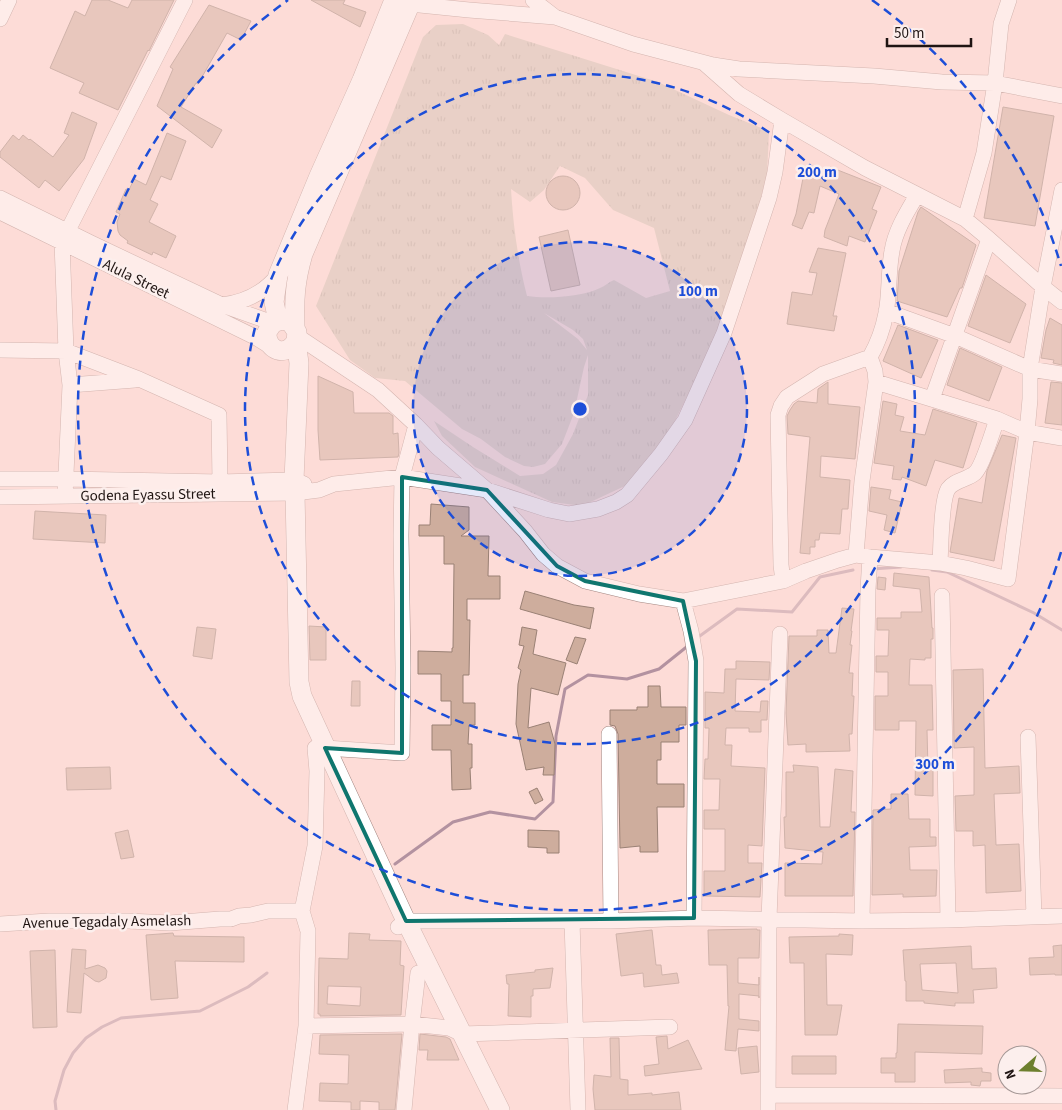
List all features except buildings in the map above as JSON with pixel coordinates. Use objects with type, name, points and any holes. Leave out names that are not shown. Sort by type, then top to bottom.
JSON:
[{"type":"main road","points":[[274,348],[286,350],[290,348],[288,330],[297,273],[303,254],[369,83],[404,1]]},
{"type":"main road","points":[[291,486],[299,363],[288,330],[274,302],[278,275],[319,176],[369,83]]},
{"type":"main road","points":[[288,330],[267,332],[266,337],[268,343],[286,365],[289,373],[291,486],[299,682],[302,696],[320,748],[402,924],[456,1031],[500,1110]]},
{"type":"main road","points":[[402,924],[418,973],[456,1031],[488,1110]]},
{"type":"street","points":[[0,18],[9,0]]},
{"type":"street","points":[[65,496],[70,385],[66,351],[65,237],[185,0]]},
{"type":"street","points":[[533,0],[555,17]]},
{"type":"street","points":[[965,219],[984,153],[1001,24],[1009,0]]},
{"type":"street","points":[[404,1],[469,10],[555,17],[633,44],[704,63],[739,68],[942,82],[994,83],[1062,96]]},
{"type":"street","points":[[704,63],[739,94],[838,154],[965,219],[1062,302]]},
{"type":"street","points":[[0,479],[220,482],[291,486],[319,490],[334,484],[402,477],[488,490],[549,510],[569,514],[598,509],[616,502],[627,495],[661,454],[685,420],[724,333],[769,198],[775,172],[782,120]]},
{"type":"street","points":[[488,490],[543,554],[558,566],[585,581],[639,594],[683,601],[783,581],[838,560],[863,556],[940,563],[1008,579],[1027,432],[1030,369],[1043,287],[1062,190]]},
{"type":"street","points":[[783,581],[780,539],[778,415],[781,406],[787,397],[823,374],[870,357],[878,342],[886,312],[892,249],[898,230],[917,195]]},
{"type":"street","name":"Alula Street","points":[[0,198],[65,237],[274,348]]},
{"type":"street","name":"Alula Street","points":[[0,212],[65,237],[91,244],[222,305],[288,330],[378,390],[438,448],[488,490]]},
{"type":"street","points":[[932,399],[989,239]]},
{"type":"street","points":[[222,305],[253,297],[266,288],[278,275]]},
{"type":"street","points":[[886,312],[955,336],[1030,369],[1062,374]]},
{"type":"street","points":[[0,350],[66,351],[139,379],[220,416],[220,482]]},
{"type":"street","points":[[862,921],[868,589],[863,556],[862,481],[876,382],[875,371],[870,357]]},
{"type":"street","points":[[70,385],[139,379]]},
{"type":"street","points":[[876,382],[997,420],[1027,432],[1062,438]]},
{"type":"street","points":[[940,563],[944,504],[947,493],[952,485],[974,474],[980,466],[997,420]]},
{"type":"street","points":[[295,1110],[306,1026],[308,931],[302,912],[315,846],[317,771],[320,748],[402,753],[402,477],[416,425]]},
{"type":"street","name":"Godena Eyassu Street","points":[[0,497],[291,486]]},
{"type":"street","points":[[942,596],[948,920]]},
{"type":"street","points":[[683,601],[690,624],[695,656],[694,918]]},
{"type":"street","points":[[780,634],[769,919],[768,1103],[1019,1103],[1062,1096]]},
{"type":"street","points":[[609,734],[610,921]]},
{"type":"street","points":[[1028,737],[1034,917]]},
{"type":"street","name":"Avenue Tegadaly Asmelash","points":[[0,924],[49,921],[170,923],[231,919],[268,911],[302,912]]},
{"type":"street","points":[[402,924],[694,918],[862,921],[948,920],[1062,916]]},
{"type":"street","points":[[572,922],[578,1110]]},
{"type":"street","points":[[404,1110],[418,973]]},
{"type":"street","points":[[306,1026],[412,1024],[456,1031],[575,1031],[670,1027]]},
{"type":"highlighted area","points":[[402,477],[487,490],[557,566],[585,581],[683,601],[696,661],[694,918],[406,921],[325,748],[402,753]]},
{"type":"green space","points":[[463,24],[488,35],[499,45],[505,34],[658,82],[729,115],[769,131],[767,175],[753,227],[715,340],[670,431],[627,485],[582,506],[552,502],[475,467],[442,436],[434,421],[520,476],[543,474],[556,465],[573,434],[588,395],[588,355],[574,413],[562,444],[545,464],[533,467],[524,466],[505,457],[481,439],[462,429],[405,381],[375,378],[350,360],[316,306],[423,37],[436,25]],"holes":[[[560,166],[585,178],[613,210],[654,228],[670,291],[646,298],[614,280],[593,291],[574,295],[554,297],[527,296],[516,243],[511,189],[530,202],[544,190]],[[544,313],[573,330],[583,339],[587,350],[578,339]]]},
{"type":"waterway","points":[[872,569],[901,567]]},
{"type":"waterway","points":[[697,638],[737,609],[792,612],[820,577],[853,570]]},
{"type":"waterway","points":[[932,570],[947,572],[1034,613],[1062,630]]},
{"type":"waterway","points":[[395,864],[453,822],[490,812],[535,819],[553,802],[556,736],[565,689],[588,675],[627,679],[659,669],[689,645]]},
{"type":"waterway","points":[[56,1110],[55,1101],[64,1070],[73,1053],[86,1038],[102,1027],[121,1018],[200,1011],[248,987],[267,973]]}]
